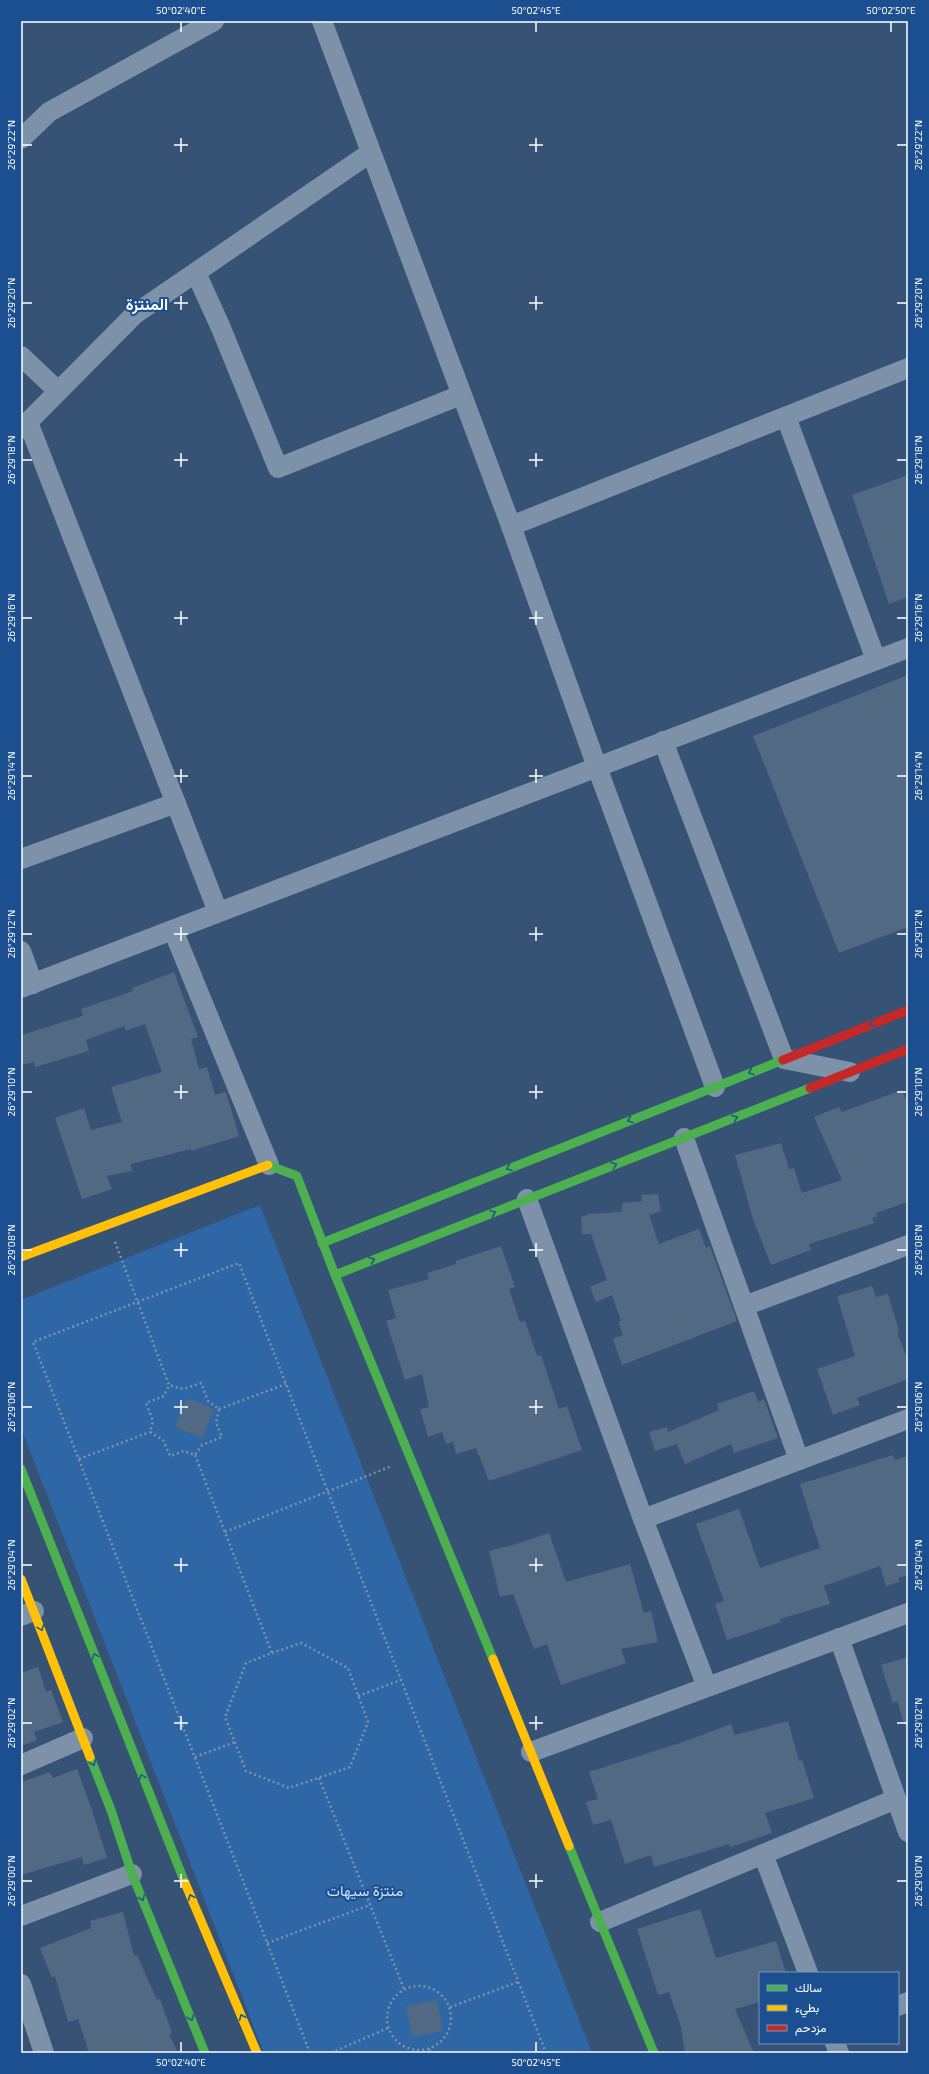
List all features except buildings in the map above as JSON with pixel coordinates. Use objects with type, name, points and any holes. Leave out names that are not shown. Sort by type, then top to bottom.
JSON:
[{"type":"street","points":[[21,139],[49,112],[214,21]]},
{"type":"street","points":[[322,21],[370,153],[511,526],[714,1087]]},
{"type":"street","points":[[218,912],[176,803],[24,426],[135,314],[370,153]]},
{"type":"street","points":[[196,273],[221,328],[278,468],[461,395]]},
{"type":"street","points":[[21,356],[58,391]]},
{"type":"street","points":[[511,526],[908,368]]},
{"type":"street","points":[[786,417],[876,660]]},
{"type":"street","points":[[21,951],[27,986],[908,648]]},
{"type":"street","points":[[663,741],[784,1059]]},
{"type":"street","points":[[21,859],[176,803]]},
{"type":"street","points":[[173,930],[269,1164]]},
{"type":"street","points":[[322,1243],[908,1010]]},
{"type":"street","points":[[335,1275],[908,1049]]},
{"type":"street","points":[[784,1059],[850,1072]]},
{"type":"street","points":[[684,1138],[799,1460]]},
{"type":"street","points":[[21,1257],[269,1164],[297,1176],[335,1275],[654,2053]]},
{"type":"street","points":[[527,1199],[643,1519],[707,1687]]},
{"type":"street","points":[[744,1306],[908,1245]]},
{"type":"street","points":[[643,1519],[908,1419]]},
{"type":"street","points":[[21,1469],[175,1860],[257,2053]]},
{"type":"street","points":[[21,1579],[28,1614],[83,1738],[111,1810],[132,1874],[205,2053]]},
{"type":"street","points":[[531,1752],[908,1613]]},
{"type":"street","points":[[839,1638],[908,1832]]},
{"type":"street","points":[[21,1765],[83,1738]]},
{"type":"street","points":[[600,1922],[896,1799]]},
{"type":"street","points":[[763,1854],[808,1972]]},
{"type":"street","points":[[21,1916],[132,1874]]},
{"type":"street","points":[[21,1984],[43,2053]]},
{"type":"path","points":[[108,1224],[169,1385],[164,1396],[146,1403],[153,1420],[150,1432]]},
{"type":"path","points":[[310,2053],[33,1342],[239,1263],[546,2053]]},
{"type":"path","points":[[169,1385],[183,1389],[201,1383],[208,1401],[219,1409]]},
{"type":"path","points":[[219,1409],[286,1384]]},
{"type":"path","points":[[196,1455],[202,1445],[222,1437],[216,1423],[219,1409]]},
{"type":"path","points":[[79,1460],[150,1432]]},
{"type":"path","points":[[150,1432],[163,1440],[170,1456],[184,1451],[196,1455]]},
{"type":"path","points":[[196,1455],[272,1653]]},
{"type":"path","points":[[225,1532],[410,1459]]},
{"type":"path","points":[[301,1643],[348,1668],[358,1696],[368,1722],[350,1768],[289,1788],[246,1771],[225,1717],[246,1664],[301,1643]]},
{"type":"path","points":[[358,1696],[401,1680]]},
{"type":"path","points":[[195,1757],[235,1742]]},
{"type":"path","points":[[319,1778],[404,1989]]},
{"type":"path","points":[[267,1943],[370,1905]]},
{"type":"path","points":[[450,2007],[518,1982]]},
{"type":"path","points":[[415,1985],[431,1988],[445,1997],[450,2007],[452,2018],[451,2028],[446,2037],[429,2049],[419,2050],[405,2046],[393,2037],[388,2028],[386,2019],[391,2001],[404,1989],[415,1985]]},
{"type":"path","points":[[331,2053],[388,2028]]},
{"type":"path","points":[[429,2049],[431,2053]]},
{"type":"green space","name":"منتزة سيهات","points":[[260,1205],[592,2053],[264,2053],[21,1428],[21,1300]]},
{"type":"traffic: fast","points":[[322,1243],[783,1060]]},
{"type":"traffic: fast","points":[[335,1275],[810,1088]]},
{"type":"traffic: fast","points":[[268,1165],[297,1176],[335,1275],[493,1659]]},
{"type":"traffic: fast","points":[[21,1469],[185,1883]]},
{"type":"traffic: fast","points":[[90,1757],[111,1810],[132,1874],[205,2053]]},
{"type":"traffic: fast","points":[[569,1846],[654,2053]]},
{"type":"traffic: slow","points":[[21,1257],[268,1165]]},
{"type":"traffic: slow","points":[[21,1579],[90,1757]]},
{"type":"traffic: slow","points":[[493,1659],[569,1846]]},
{"type":"traffic: slow","points":[[185,1883],[257,2053]]},
{"type":"traffic: jam","points":[[783,1060],[908,1010]]},
{"type":"traffic: jam","points":[[810,1088],[908,1049]]},
{"type":"district","name":"المنتزة","points":[[147,304]]}]
